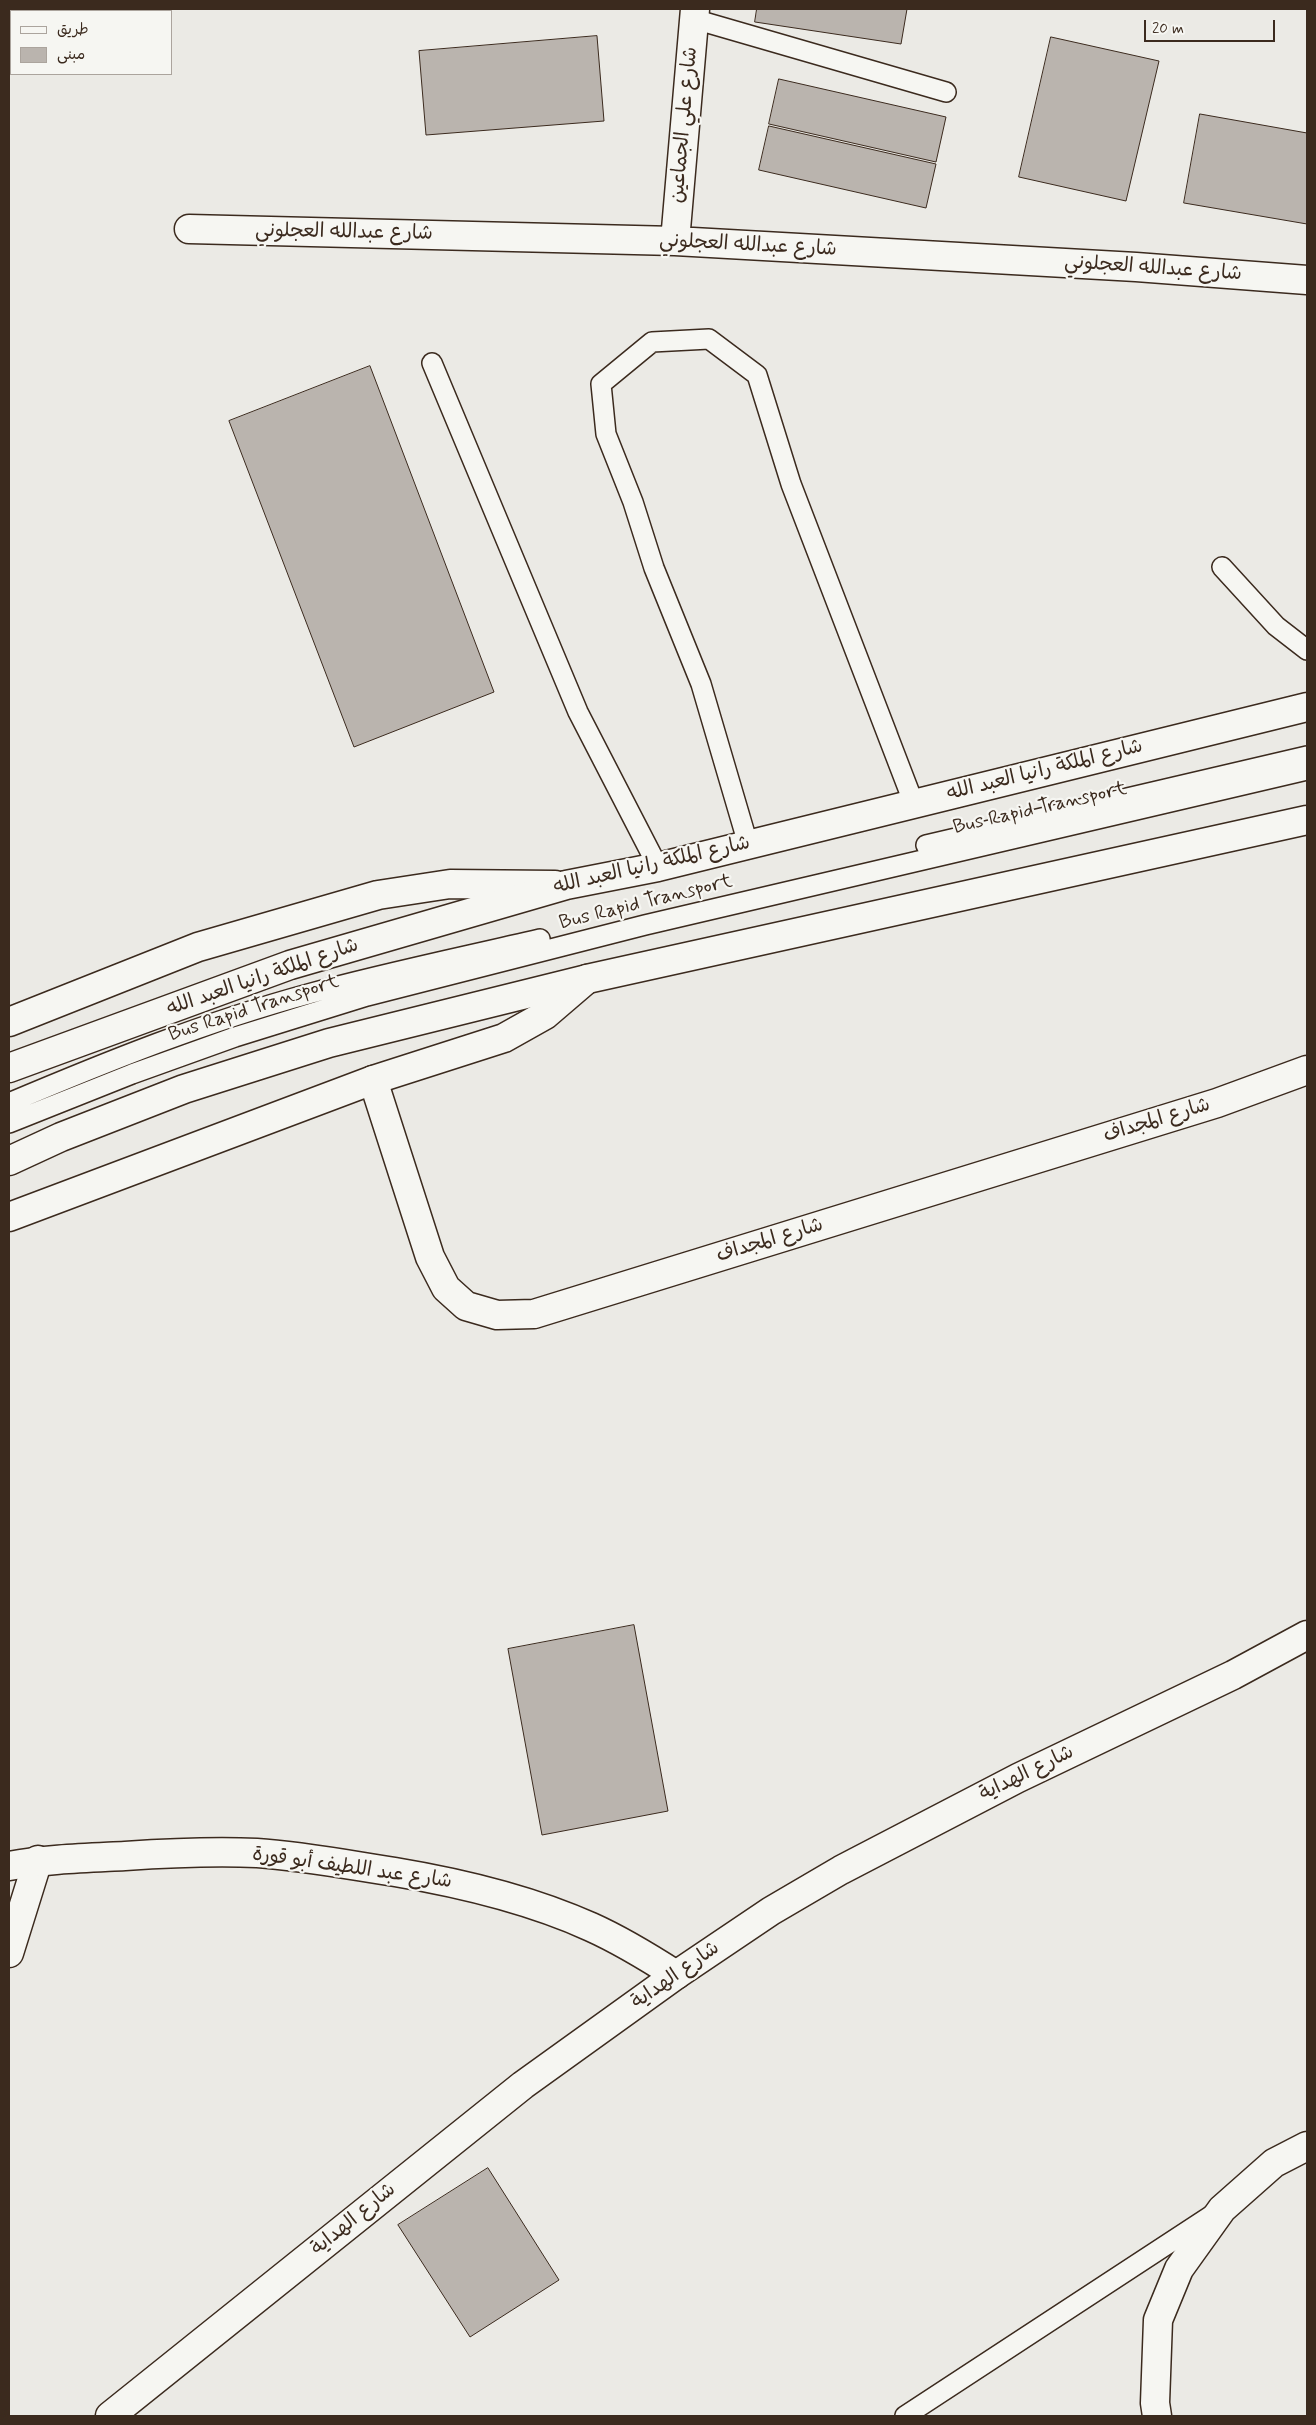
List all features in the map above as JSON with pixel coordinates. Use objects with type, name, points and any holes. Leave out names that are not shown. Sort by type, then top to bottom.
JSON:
[{"type":"street","name":"شارع علي الجماعين","points":[[675,241],[695,14]]},
{"type":"street","name":"شارع عبدالله العجلوني","points":[[189,229],[675,241],[1136,267],[1307,280]]},
{"type":"street","name":"شارع الملكة رانيا العبد الله","points":[[9,1068],[290,965],[566,885],[658,867],[1307,707]]},
{"type":"street","points":[[9,1161],[61,1137],[184,1089],[329,1042],[587,979],[1307,820]]},
{"type":"street","points":[[9,1022],[198,947],[378,895],[450,884],[566,885]]},
{"type":"street","points":[[9,1217],[373,1080],[504,1038],[545,1015],[587,979]]},
{"type":"street","name":"شارع المجداف","points":[[373,1080],[430,1257],[446,1288],[466,1306],[497,1315],[543,1312],[1208,1106],[1307,1070]]},
{"type":"street","name":"شارع الهداية","points":[[110,2416],[523,2085],[676,1975],[771,1911],[841,1870],[974,1800],[1233,1675],[1307,1635]]},
{"type":"street","name":"شارع عبد اللطيف أبو قورة","points":[[9,1866],[38,1860],[209,1852],[258,1853],[328,1861],[429,1878],[498,1894],[565,1916],[615,1939],[676,1975]]},
{"type":"street","points":[[9,1953],[38,1860]]},
{"type":"street","points":[[1157,2416],[1155,2403],[1158,2320],[1179,2269],[1222,2209],[1274,2163],[1307,2146]]},
{"type":"lane","points":[[695,14],[946,92]]},
{"type":"lane","points":[[748,844],[701,684],[654,568],[633,502],[606,434],[601,384],[652,342],[709,339],[757,375],[791,484],[914,804]]},
{"type":"lane","points":[[432,363],[578,712],[658,867]]},
{"type":"lane","points":[[1222,567],[1276,626],[1307,650]]},
{"type":"lane","name":"Bus Rapid Transport","points":[[9,1103],[89,1069],[223,1020],[307,994],[1307,756]]},
{"type":"lane","name":"Bus Rapid Transport","points":[[9,1124],[132,1074],[226,1040],[367,996],[645,925],[1307,770]]},
{"type":"lane","points":[[905,2416],[1222,2209]]},
{"type":"building","points":[[757,9],[907,9],[901,44],[755,22]]},
{"type":"building","points":[[597,36],[604,121],[426,135],[419,51]]},
{"type":"building","points":[[1051,37],[1159,61],[1126,201],[1019,177]]},
{"type":"building","points":[[779,79],[946,117],[936,162],[769,124]]},
{"type":"building","points":[[1200,114],[1307,133],[1307,224],[1184,203]]},
{"type":"building","points":[[769,126],[936,164],[926,208],[759,170]]},
{"type":"building","points":[[370,366],[494,692],[354,747],[229,421]]},
{"type":"building","points":[[634,1625],[668,1811],[542,1835],[508,1649]]},
{"type":"building","points":[[488,2168],[559,2280],[470,2337],[398,2225]]}]
